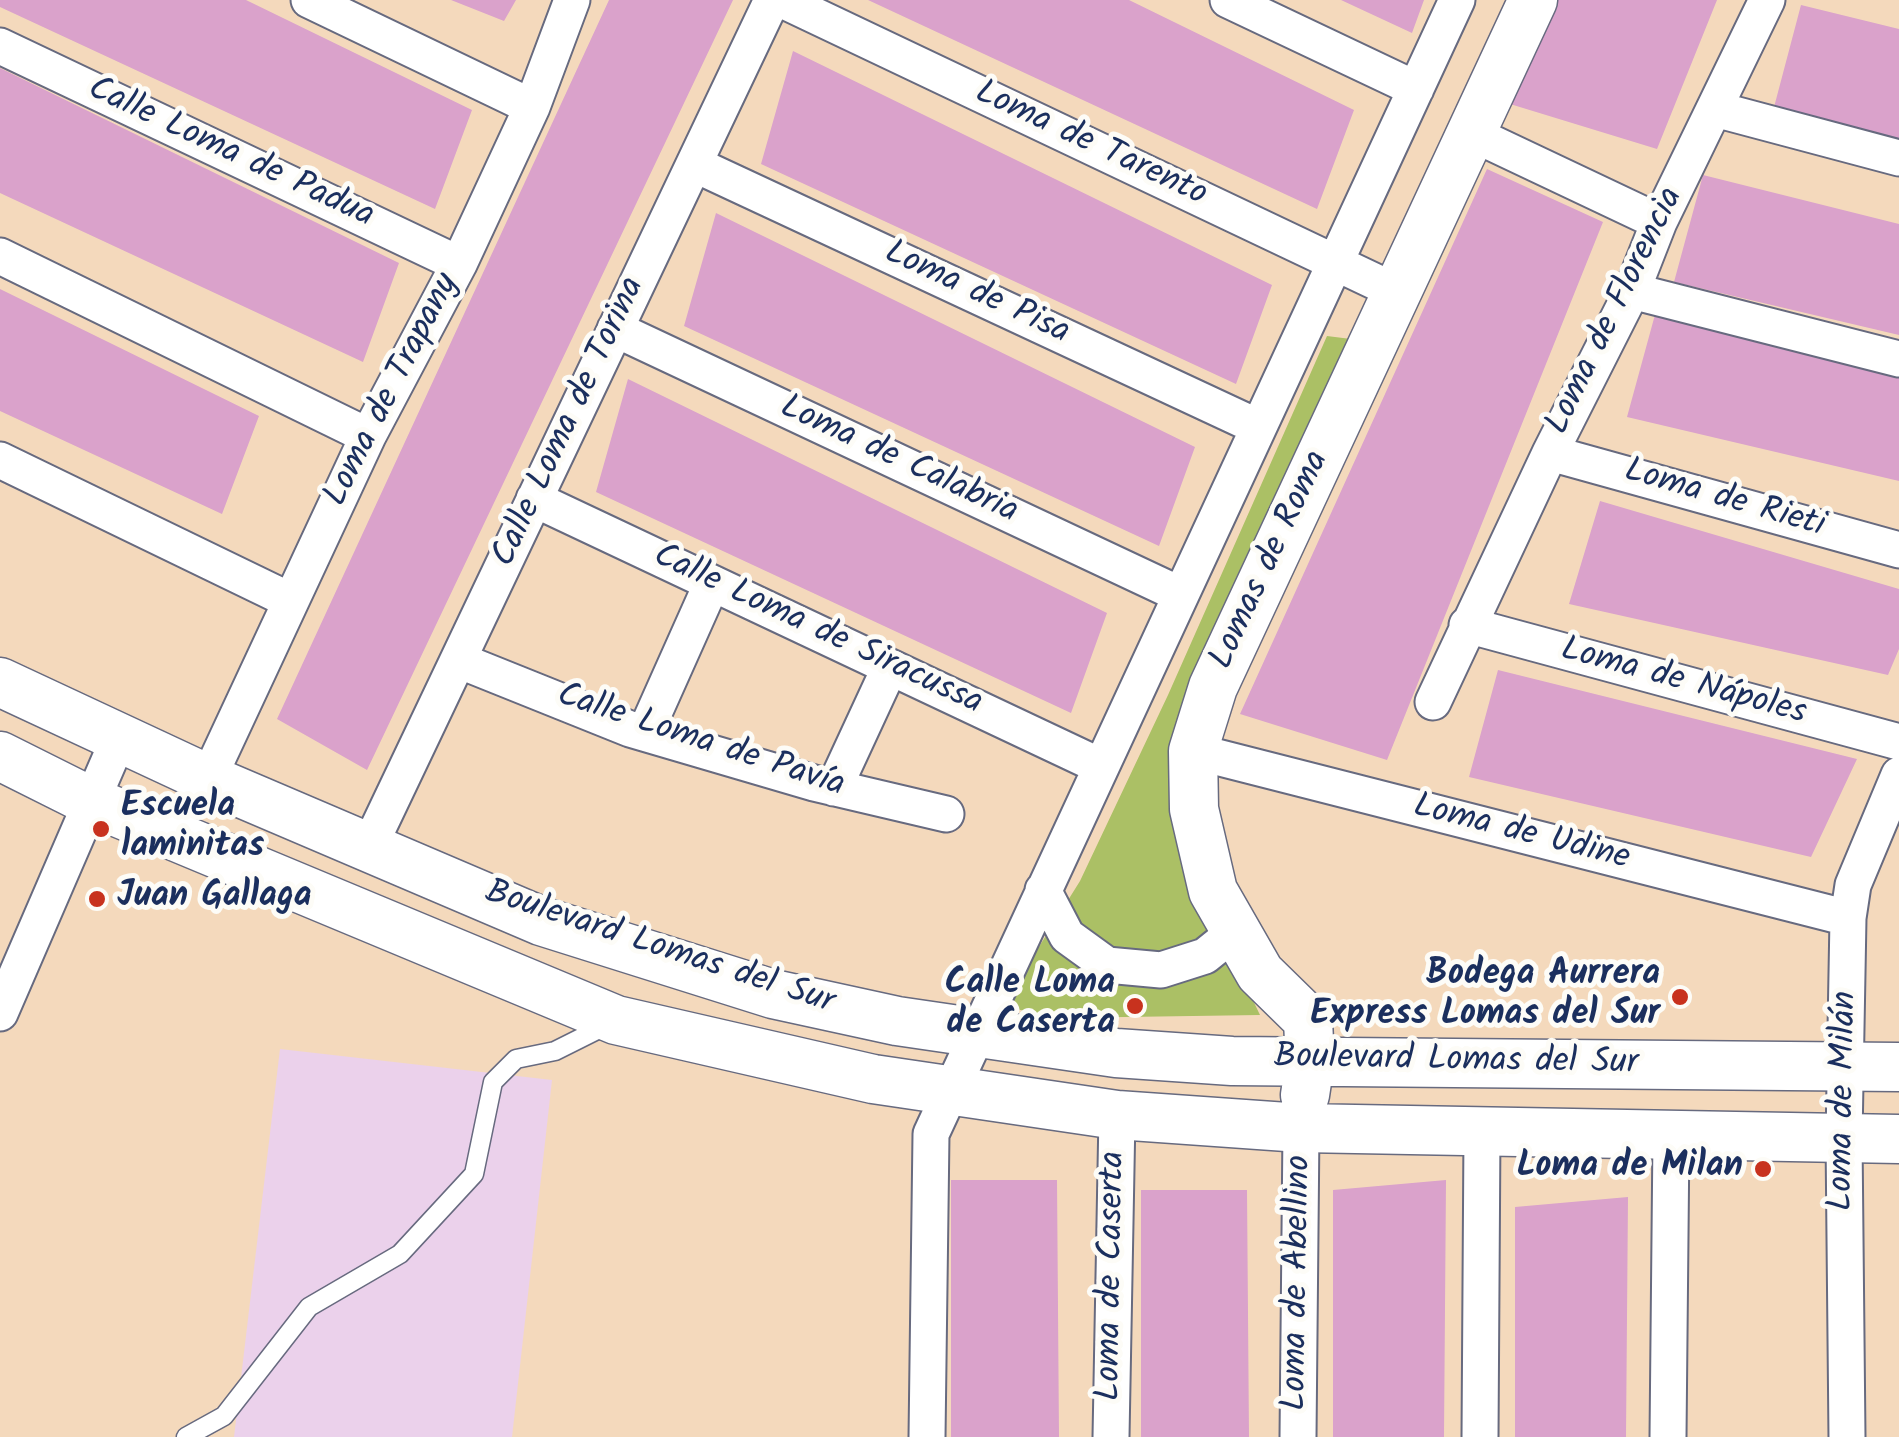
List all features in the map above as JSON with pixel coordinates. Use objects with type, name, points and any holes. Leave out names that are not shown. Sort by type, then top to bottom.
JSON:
[{"type":"street","points":[[308,0],[532,107]]},
{"type":"street","name":"Loma de Trapany","points":[[208,779],[368,436],[459,264],[532,107],[572,0]]},
{"type":"street","name":"Calle Loma de Torina","points":[[370,847],[772,0]]},
{"type":"street","name":"Loma de Tarento","points":[[782,0],[1397,292]]},
{"type":"street","points":[[1228,0],[1416,89]]},
{"type":"street","name":"Lomas de Roma","points":[[927,1437],[932,1134],[1457,0]]},
{"type":"street","name":"Lomas de Roma","points":[[1301,1128],[1310,1062],[1308,1020],[1260,973],[1213,892],[1194,809],[1193,751],[1213,687],[1532,0]]},
{"type":"street","name":"Loma de Florencia","points":[[1433,702],[1550,452],[1632,290],[1660,222],[1766,0]]},
{"type":"street","name":"Calle Loma de Padua","points":[[0,46],[459,264]]},
{"type":"street","points":[[1714,109],[1899,158]]},
{"type":"street","points":[[1470,133],[1660,222]]},
{"type":"street","name":"Loma de Pisa","points":[[694,164],[1258,427]]},
{"type":"street","points":[[0,256],[368,436]]},
{"type":"street","points":[[1632,290],[1899,360]]},
{"type":"street","name":"Loma de Calabria","points":[[616,329],[1180,594]]},
{"type":"street","name":"Loma de Rieti","points":[[1550,452],[1899,550]]},
{"type":"street","points":[[0,460],[289,600]]},
{"type":"street","name":"Calle Loma de Siracussa","points":[[534,499],[1100,766]]},
{"type":"street","points":[[645,733],[712,583]]},
{"type":"street","name":"Loma de Nápoles","points":[[1468,625],[1899,742]]},
{"type":"street","name":"Calle Loma de Pavía","points":[[458,660],[645,733],[834,788],[946,814]]},
{"type":"street","points":[[834,788],[890,666]]},
{"type":"street","name":"Boulevard Lomas del Sur","points":[[0,682],[208,779],[541,921],[755,989],[897,1021],[1116,1053],[1232,1061],[1899,1068]]},
{"type":"street","points":[[0,1013],[119,738]]},
{"type":"street","name":"Loma de Udine","points":[[1193,751],[1848,918]]},
{"type":"street","name":"Boulevard Lomas del Sur","points":[[0,756],[90,801],[616,1020],[873,1080],[1117,1114],[1301,1128],[1899,1139]]},
{"type":"street","name":"Loma de Milán","points":[[1847,1437],[1844,1138],[1848,918],[1853,885],[1899,775]]},
{"type":"street","points":[[1043,890],[1067,936],[1106,964],[1161,970],[1205,956],[1236,931]]},
{"type":"street","name":"Loma de Caserta","points":[[1112,1437],[1117,1114]]},
{"type":"street","name":"Loma de Abellino","points":[[1298,1437],[1301,1128]]},
{"type":"street","points":[[1480,1437],[1482,1132]]},
{"type":"street","points":[[1668,1437],[1671,1135]]},
{"type":"lane","points":[[186,1437],[224,1416],[309,1308],[400,1254],[474,1174],[494,1082],[516,1059],[555,1051],[616,1020]]},
{"type":"shaded area","points":[[280,1049],[552,1080],[512,1437],[234,1437]]},
{"type":"green space","points":[[1327,336],[1367,341],[1180,747],[1185,859],[1260,1015],[1058,1018],[1002,1006],[1080,881],[1168,695]]},
{"type":"building","points":[[0,0],[246,0],[472,110],[435,209],[0,7]]},
{"type":"building","points":[[451,0],[516,0],[504,21]]},
{"type":"building","points":[[609,0],[733,0],[367,770],[277,719]]},
{"type":"building","points":[[868,0],[1129,0],[1354,110],[1317,209]]},
{"type":"building","points":[[1341,0],[1424,0],[1412,33]]},
{"type":"building","points":[[1557,0],[1717,0],[1657,149],[1510,104]]},
{"type":"building","points":[[1801,5],[1899,29],[1899,141],[1773,111]]},
{"type":"building","points":[[793,51],[1272,285],[1236,384],[761,164]]},
{"type":"building","points":[[0,68],[399,263],[363,362],[0,193]]},
{"type":"building","points":[[1487,169],[1603,222],[1387,760],[1240,714]]},
{"type":"building","points":[[1703,175],[1899,224],[1899,335],[1674,282]]},
{"type":"building","points":[[716,213],[1195,447],[1159,546],[684,326]]},
{"type":"building","points":[[0,289],[259,416],[222,514],[0,411]]},
{"type":"building","points":[[1656,311],[1899,371],[1899,481],[1627,417]]},
{"type":"building","points":[[628,379],[1107,613],[1071,713],[596,492]]},
{"type":"building","points":[[1600,501],[1899,589],[1899,649],[1888,675],[1569,604]]},
{"type":"building","points":[[1498,670],[1857,759],[1811,857],[1469,777]]},
{"type":"building","points":[[951,1180],[1057,1180],[1059,1437],[951,1437]]},
{"type":"building","points":[[1446,1180],[1444,1437],[1333,1437],[1333,1190]]},
{"type":"building","points":[[1141,1190],[1247,1190],[1249,1437],[1141,1437]]},
{"type":"building","points":[[1628,1197],[1626,1437],[1515,1437],[1515,1207]]},
{"type":"place","name":"Escuela laminitas","points":[[101,829]]},
{"type":"place","name":"Juan Gallaga","points":[[97,899]]},
{"type":"place","name":"Bodega Aurrera Express Lomas del Sur","points":[[1680,997]]},
{"type":"place","name":"Calle Loma de Caserta","points":[[1135,1006]]},
{"type":"place","name":"Loma de Milan","points":[[1763,1169]]}]
